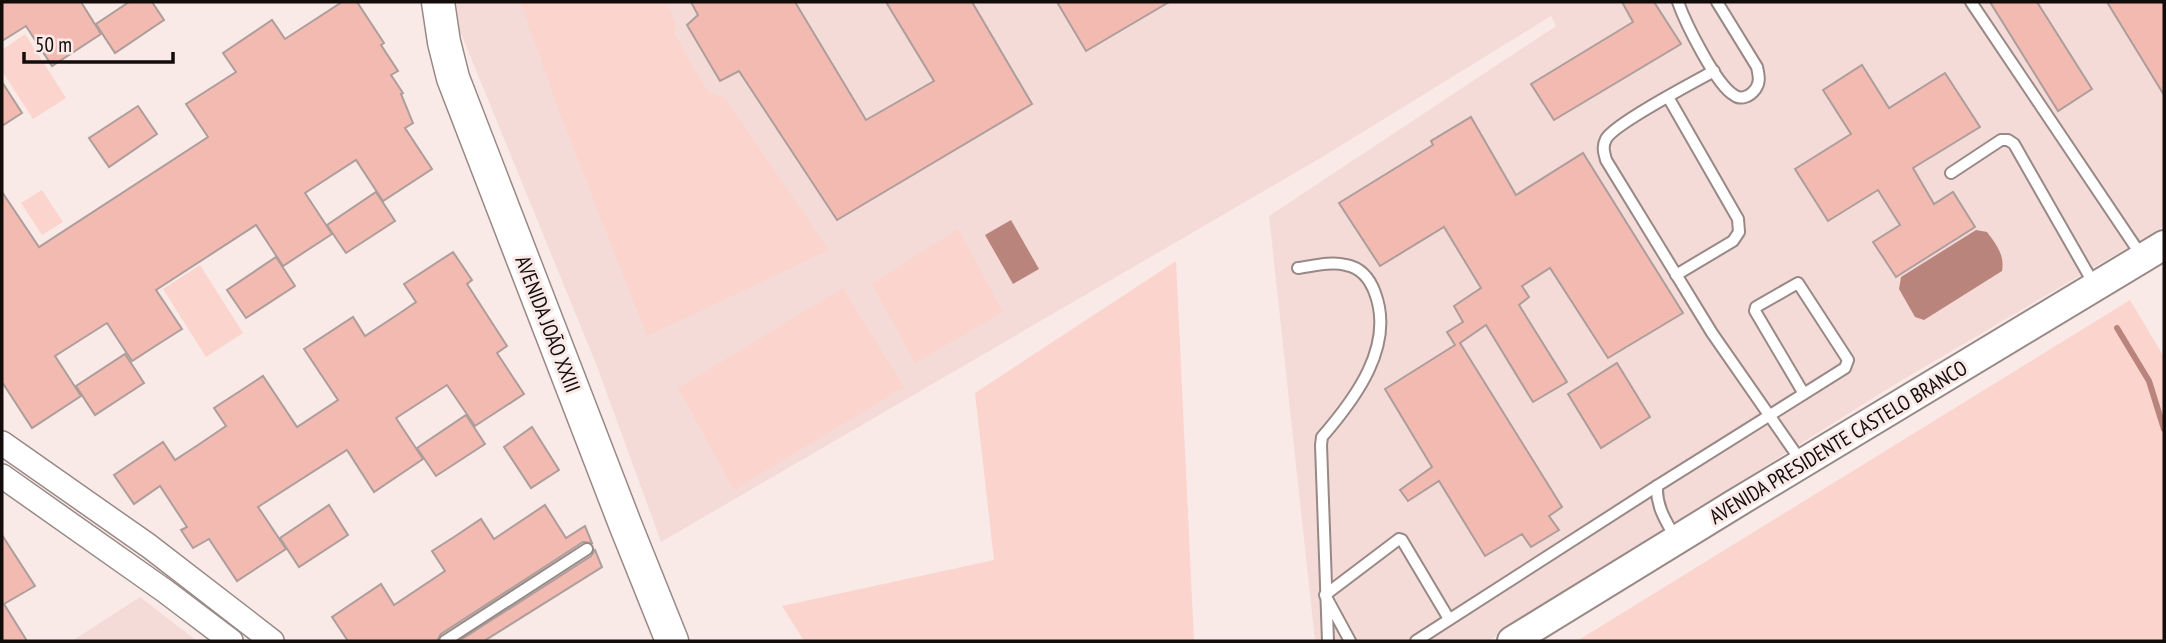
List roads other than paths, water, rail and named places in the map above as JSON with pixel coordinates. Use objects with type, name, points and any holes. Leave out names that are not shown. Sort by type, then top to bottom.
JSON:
[{"type":"main road","name":"AVENIDA JOÃO XXIII","points":[[438,2],[453,78],[672,641]]},
{"type":"street","name":"AVENIDA PRESIDENTE CASTELO BRANCO","points":[[1513,641],[2153,251]]},
{"type":"street","points":[[2,443],[149,546],[272,641]]},
{"type":"street","points":[[2,476],[231,641]]},
{"type":"lane","points":[[1678,2],[1683,17],[1714,71],[1731,94],[1738,98],[1747,97],[1756,89],[1760,79],[1757,67],[1717,2]]},
{"type":"lane","points":[[1971,2],[2153,251]]},
{"type":"lane","points":[[1714,71],[1607,136],[1603,148],[1605,160],[1712,333],[1803,464]]},
{"type":"lane","points":[[1668,97],[1738,219],[1739,232],[1733,241],[1676,275]]},
{"type":"lane","points":[[1951,173],[2001,140],[2014,144],[2095,286]]},
{"type":"lane","points":[[1298,268],[1329,264],[1346,265],[1360,270],[1370,280],[1379,303],[1379,334],[1370,370],[1322,438],[1328,641]]},
{"type":"lane","points":[[1416,641],[1845,368],[1848,360],[1798,283],[1756,307],[1755,312],[1804,394]]},
{"type":"lane","points":[[1657,486],[1661,512],[1676,540]]},
{"type":"lane","points":[[1325,595],[1399,539],[1450,620]]},
{"type":"lane","points":[[445,641],[587,549]]},
{"type":"lane","points":[[1325,595],[1350,641]]},
{"type":"waterway","points":[[2117,328],[2149,381],[2164,429]]}]
